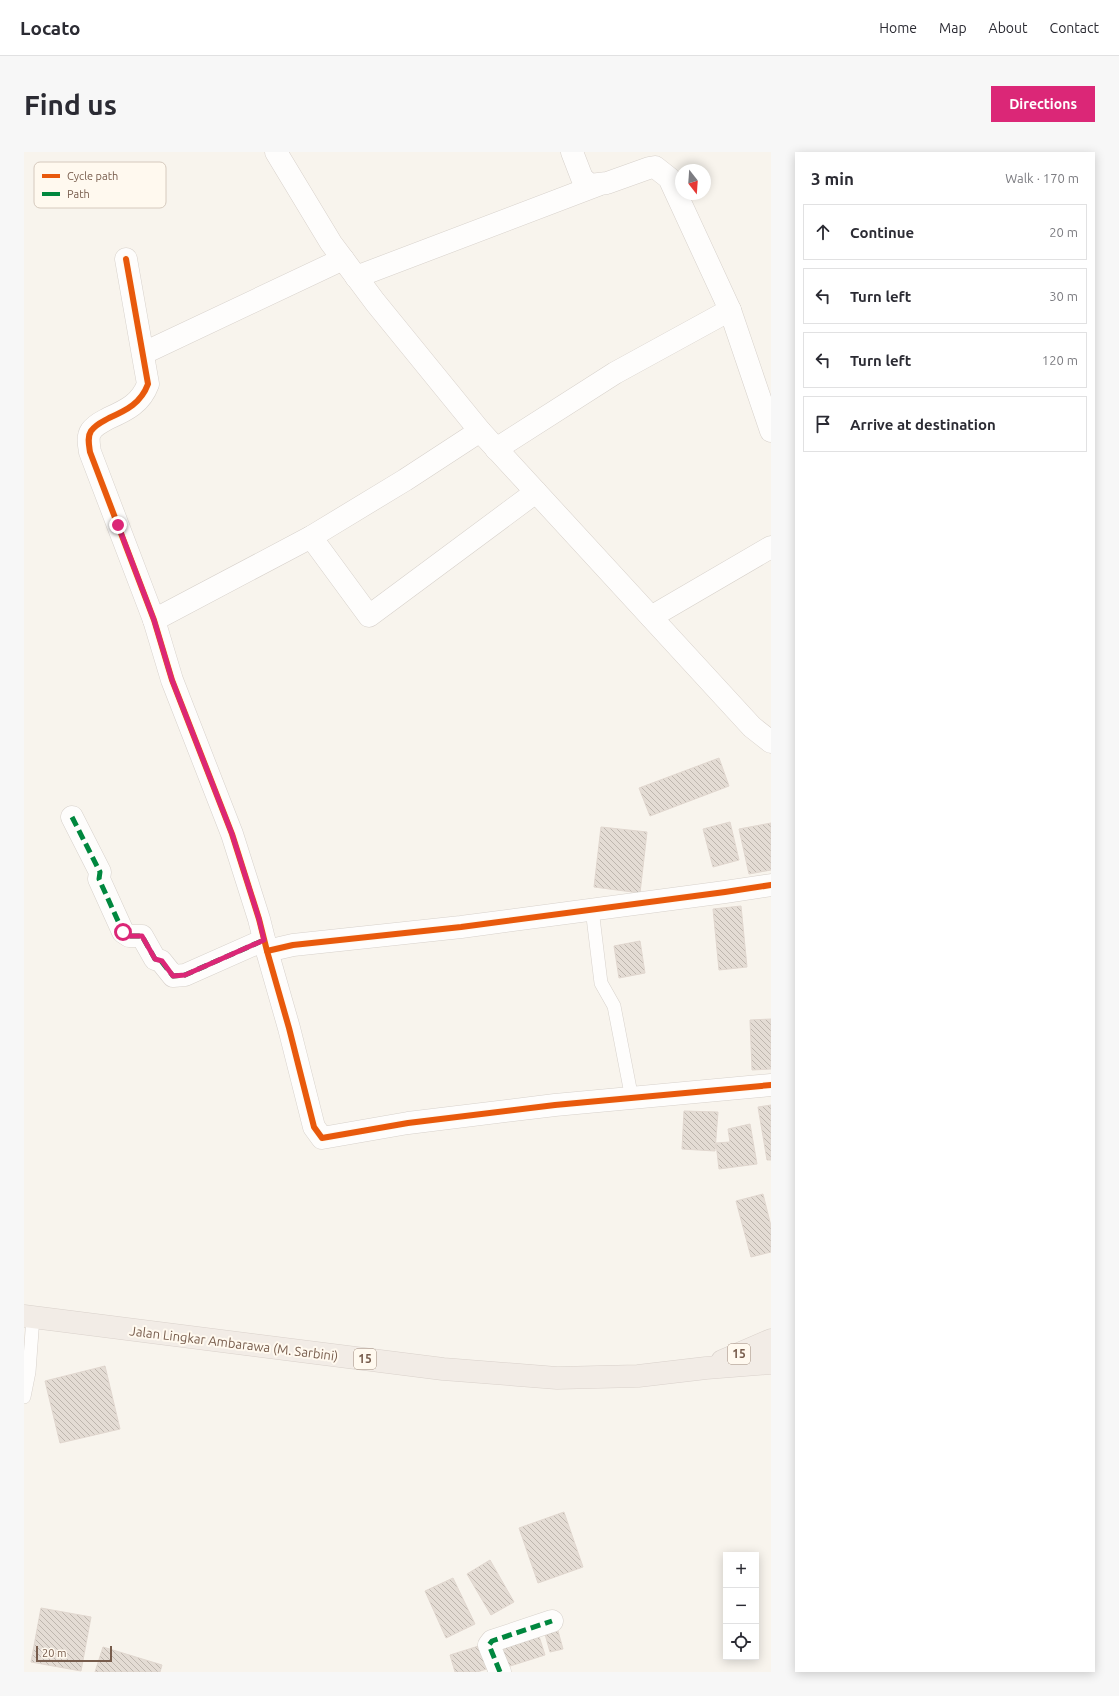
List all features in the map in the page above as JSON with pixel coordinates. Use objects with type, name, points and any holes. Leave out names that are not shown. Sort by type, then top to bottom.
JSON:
[{"type":"highway","name":"Jalan Lingkar Ambarawa (M. Sarbini)","points":[[28,1317],[443,1369],[549,1377],[638,1376],[706,1368]]},
{"type":"highway","name":"15","points":[[706,1368],[771,1340]]},
{"type":"highway","name":"15","points":[[706,1368],[771,1363]]},
{"type":"street","points":[[276,152],[331,243],[380,308],[480,432],[752,727],[771,742]]},
{"type":"street","points":[[572,152],[582,178],[590,185],[598,185]]},
{"type":"street","points":[[356,277],[598,185],[656,167],[670,178],[730,310],[771,431]]},
{"type":"street","points":[[126,259],[144,353],[148,384],[144,395],[121,413],[98,424],[91,432],[88,440],[90,452],[154,620],[172,680],[232,834],[259,919],[295,1051],[314,1128],[322,1138],[408,1123],[555,1105],[771,1085]]},
{"type":"street","points":[[144,353],[343,259]]},
{"type":"street","points":[[496,448],[615,374],[730,310]]},
{"type":"street","points":[[154,620],[312,537],[480,432]]},
{"type":"street","points":[[312,537],[369,616],[536,492]]},
{"type":"street","points":[[652,617],[771,547]]},
{"type":"street","points":[[72,817],[100,872],[99,879],[123,932],[129,936],[142,936],[155,959],[162,961],[173,976],[185,975],[266,946],[293,945],[461,927],[771,885]]},
{"type":"street","points":[[500,1672],[489,1645],[492,1641],[552,1621]]},
{"type":"lane","points":[[592,909],[601,983],[614,1006],[632,1099]]},
{"type":"lane","points":[[24,1397],[29,1372],[28,1317]]},
{"type":"building","points":[[719,758],[729,786],[650,816],[639,788]]},
{"type":"building","points":[[730,822],[739,860],[713,867],[703,829]]},
{"type":"building","points":[[771,823],[771,870],[749,874],[739,829]]},
{"type":"building","points":[[601,827],[647,832],[640,893],[594,887]]},
{"type":"building","points":[[741,906],[747,967],[719,970],[713,909]]},
{"type":"building","points":[[640,941],[645,973],[619,978],[614,946]]},
{"type":"building","points":[[771,1019],[771,1069],[752,1070],[750,1020]]},
{"type":"building","points":[[771,1105],[771,1160],[767,1160],[758,1107]]},
{"type":"building","points":[[684,1111],[718,1112],[715,1151],[682,1149]]},
{"type":"building","points":[[750,1124],[757,1164],[719,1169],[716,1143],[730,1142],[728,1129]]},
{"type":"building","points":[[763,1194],[771,1226],[771,1252],[751,1257],[736,1201]]},
{"type":"building","points":[[105,1366],[120,1429],[60,1443],[45,1381]]},
{"type":"building","points":[[564,1512],[583,1567],[538,1583],[519,1528]]},
{"type":"building","points":[[490,1560],[514,1602],[491,1615],[467,1574]]},
{"type":"building","points":[[453,1578],[475,1624],[446,1638],[425,1591]]},
{"type":"building","points":[[41,1608],[91,1617],[81,1671],[31,1662]]},
{"type":"building","points":[[556,1624],[563,1649],[550,1652],[543,1627]]},
{"type":"building","points":[[537,1630],[545,1655],[507,1667],[499,1643]]},
{"type":"building","points":[[485,1644],[493,1667],[477,1672],[455,1672],[450,1655]]},
{"type":"building","points":[[103,1647],[162,1665],[160,1672],[95,1672]]},
{"type":"marked path","points":[[72,817],[100,872],[99,879],[123,932],[129,936],[142,936],[155,959],[161,961],[173,976],[185,975],[264,940]]},
{"type":"marked path","points":[[500,1672],[489,1645],[492,1641],[552,1621]]},
{"type":"cycle path","points":[[126,259],[148,384],[145,391],[133,405],[99,423],[93,429],[89,438],[90,452],[154,620],[172,680],[232,834],[259,919],[267,951],[293,945],[461,927],[771,885]]},
{"type":"cycle path","points":[[267,951],[289,1028],[314,1127],[322,1138],[408,1123],[555,1105],[771,1085]]},
{"type":"route","points":[[118,525],[154,620],[172,680],[232,834],[259,919],[264,940],[185,975],[173,976],[167,970],[162,961],[155,959],[142,936],[126,936],[123,932]]}]
